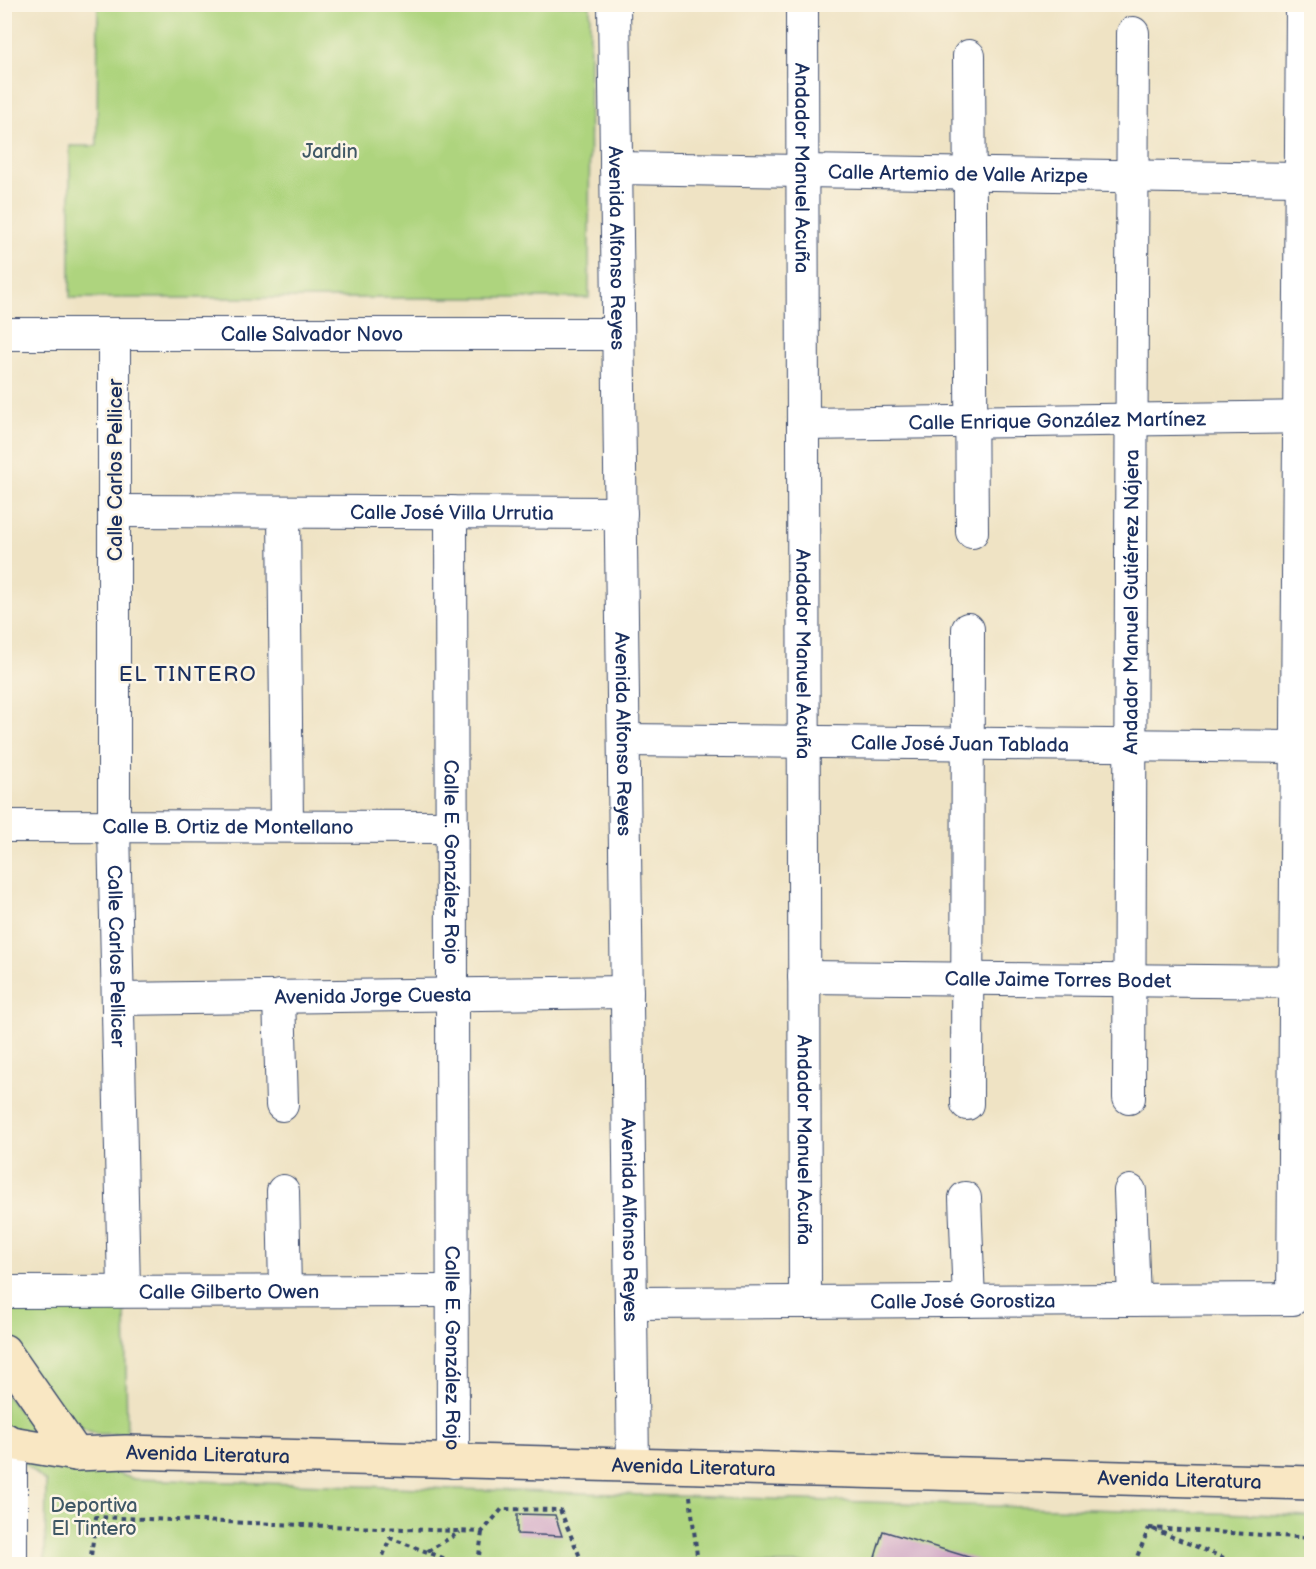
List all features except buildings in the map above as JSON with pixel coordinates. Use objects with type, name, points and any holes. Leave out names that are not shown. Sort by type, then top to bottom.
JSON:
[{"type":"street","name":"Avenida Alfonso Reyes","points":[[614,4],[633,1465]]},
{"type":"street","name":"Andador Manuel Acuña","points":[[802,4],[805,1302]]},
{"type":"street","points":[[1302,4],[1301,179],[1305,417],[1297,747],[1304,982]]},
{"type":"street","name":"Andador Manuel Gutiérrez Nájera","points":[[1129,1098],[1133,33]]},
{"type":"street","points":[[969,56],[972,532]]},
{"type":"street","name":"Calle Artemio de Valle Arizpe","points":[[616,168],[1301,179]]},
{"type":"street","name":"Calle Salvador Novo","points":[[4,334],[618,334]]},
{"type":"street","name":"Calle Carlos Pellicer","points":[[114,334],[116,511],[114,826],[124,1290]]},
{"type":"street","name":"Calle Enrique González Martínez","points":[[803,424],[1305,417]]},
{"type":"street","name":"Calle José Villa Urrutia","points":[[116,511],[621,513]]},
{"type":"street","points":[[284,512],[287,826]]},
{"type":"street","name":"Calle E. González Rojo","points":[[451,512],[453,1462]]},
{"type":"street","points":[[967,1104],[968,629]]},
{"type":"street","name":"Calle José Juan Tablada","points":[[624,740],[1297,747]]},
{"type":"street","name":"Calle B. Ortiz de Montellano","points":[[4,826],[452,826]]},
{"type":"street","name":"Calle Jaime Torres Bodet","points":[[804,977],[1304,982]]},
{"type":"street","name":"Calle José Gorostiza","points":[[631,1303],[1293,1299],[1304,982]]},
{"type":"street","name":"Avenida Jorge Cuesta","points":[[118,999],[627,992]]},
{"type":"street","points":[[279,996],[282,1105]]},
{"type":"street","points":[[283,1191],[285,1291]]},
{"type":"street","points":[[1130,1191],[1134,1300]]},
{"type":"street","points":[[965,1198],[969,1301]]},
{"type":"street","name":"Calle Gilberto Owen","points":[[4,1292],[453,1291]]},
{"type":"street","points":[[4,1351],[76,1454]]},
{"type":"street","points":[[8,1441],[11,1564]]},
{"type":"street","name":"Avenida Literatura","points":[[8,1441],[76,1454],[126,1452],[453,1462],[686,1465],[1311,1484]]},
{"type":"path","points":[[686,1465],[698,1564]]},
{"type":"path","points":[[478,1564],[482,1532],[502,1509],[560,1510],[583,1564]]},
{"type":"path","points":[[90,1564],[96,1517],[482,1532]]},
{"type":"path","points":[[1149,1528],[1311,1538]]},
{"type":"path","points":[[1134,1564],[1149,1528]]},
{"type":"path","points":[[1149,1528],[1239,1564]]},
{"type":"path","points":[[427,1552],[460,1531]]},
{"type":"path","points":[[380,1564],[390,1538],[459,1564]]},
{"type":"path","points":[[326,1564],[327,1560],[337,1564]]},
{"type":"green space","name":"Jardin","points":[[98,5],[590,5],[589,298],[70,298],[70,146],[97,146]]},
{"type":"green space","points":[[5,1303],[125,1303],[127,1434],[97,1434],[64,1421],[51,1407],[5,1332]]},
{"type":"green space","name":"Deportiva El Tintero","points":[[4,1393],[65,1466],[113,1472],[134,1479],[1311,1516],[1311,1564],[45,1564],[46,1482],[5,1447]]},
{"type":"district","name":"EL TINTERO","points":[[188,674]]}]
